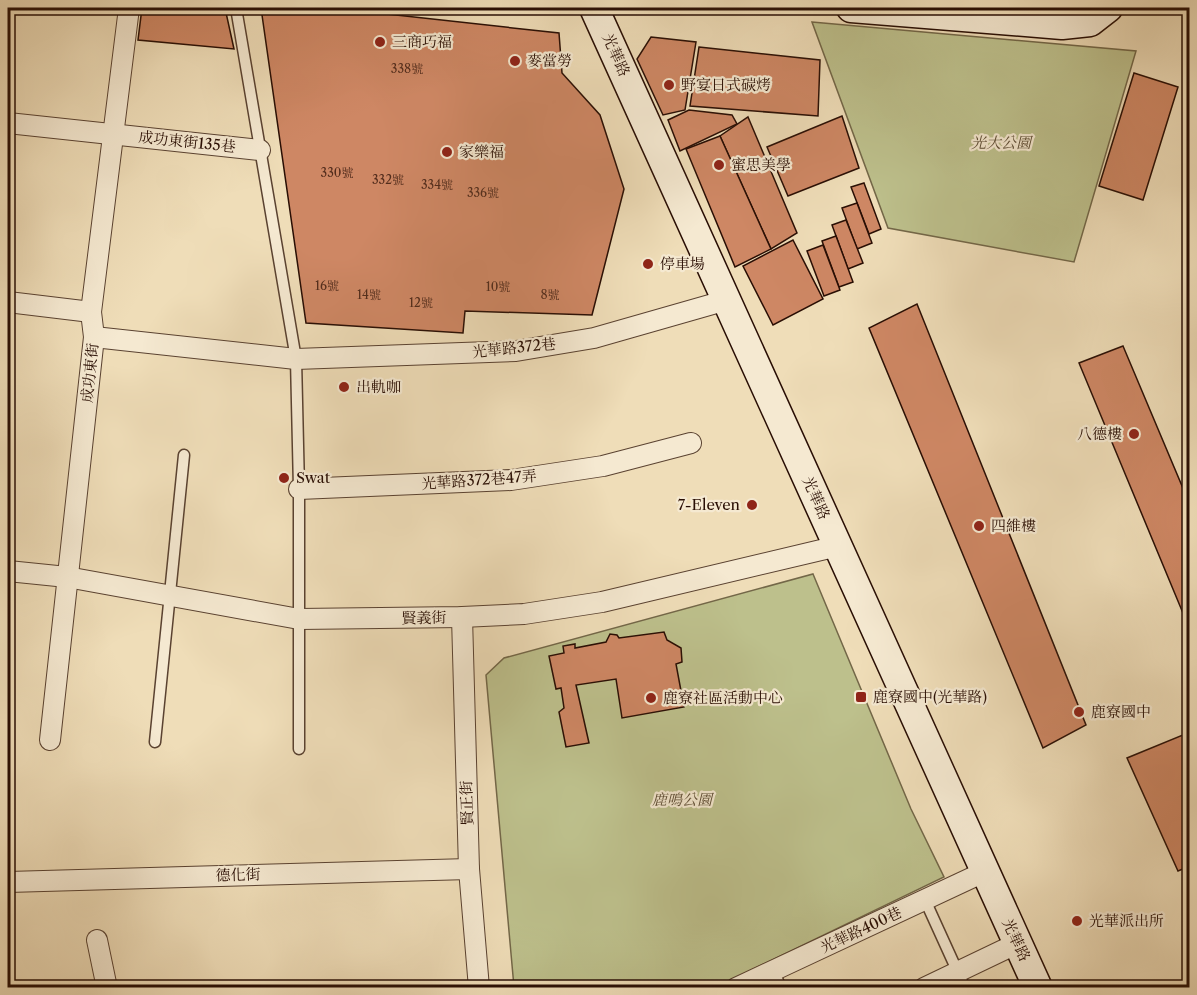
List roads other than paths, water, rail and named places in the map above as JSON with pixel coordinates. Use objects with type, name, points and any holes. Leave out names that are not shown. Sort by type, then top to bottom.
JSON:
[{"type":"street","name":"成功東街","points":[[51,740],[94,337],[91,312],[129,8]]},
{"type":"street","name":"光華路","points":[[594,8],[1038,987]]},
{"type":"street","points":[[851,8],[1062,25],[1090,22],[1108,8]]},
{"type":"street","name":"成功東街135巷","points":[[8,123],[260,150]]},
{"type":"street","name":"光華路372巷","points":[[94,337],[296,360],[516,351],[594,338],[727,300]]},
{"type":"street","points":[[8,302],[91,312]]},
{"type":"street","name":"光華路372巷47弄","points":[[300,489],[511,480],[603,466],[691,443]]},
{"type":"street","name":"賢義街","points":[[8,571],[67,576],[300,619],[462,617],[524,614],[602,602],[838,546]]},
{"type":"street","name":"賢正街","points":[[462,617],[469,869],[479,987]]},
{"type":"street","name":"德化街","points":[[8,882],[469,869]]},
{"type":"street","name":"光華路400巷","points":[[736,987],[777,980],[925,900],[984,872]]},
{"type":"street","points":[[97,940],[107,987]]},
{"type":"street","points":[[924,987],[961,979],[1018,943]]},
{"type":"lane","points":[[236,8],[296,360],[300,489],[299,750]]},
{"type":"lane","points":[[154,742],[184,455]]},
{"type":"lane","points":[[925,900],[961,979]]},
{"type":"place","name":"三商巧福","points":[[380,42]]},
{"type":"place","name":"麥當勞","points":[[515,61]]},
{"type":"place","name":"野宴日式碳烤","points":[[669,85]]},
{"type":"place","name":"家樂福","points":[[447,152]]},
{"type":"place","name":"蜜思美學","points":[[719,165]]},
{"type":"place","name":"停車場","points":[[648,264]]},
{"type":"place","name":"出軌咖","points":[[344,387]]},
{"type":"place","name":"八德樓","points":[[1134,434]]},
{"type":"place","name":"Swat","points":[[284,478]]},
{"type":"place","name":"7-Eleven","points":[[752,505]]},
{"type":"place","name":"四維樓","points":[[979,526]]},
{"type":"place","name":"鹿寮國中(光華路)","points":[[861,697]]},
{"type":"place","name":"鹿寮社區活動中心","points":[[651,698]]},
{"type":"place","name":"鹿寮國中","points":[[1079,712]]},
{"type":"place","name":"光華派出所","points":[[1077,921]]},
{"type":"park label","name":"光大公園","points":[[1001,143]]},
{"type":"park label","name":"鹿鳴公園","points":[[682,800]]}]
